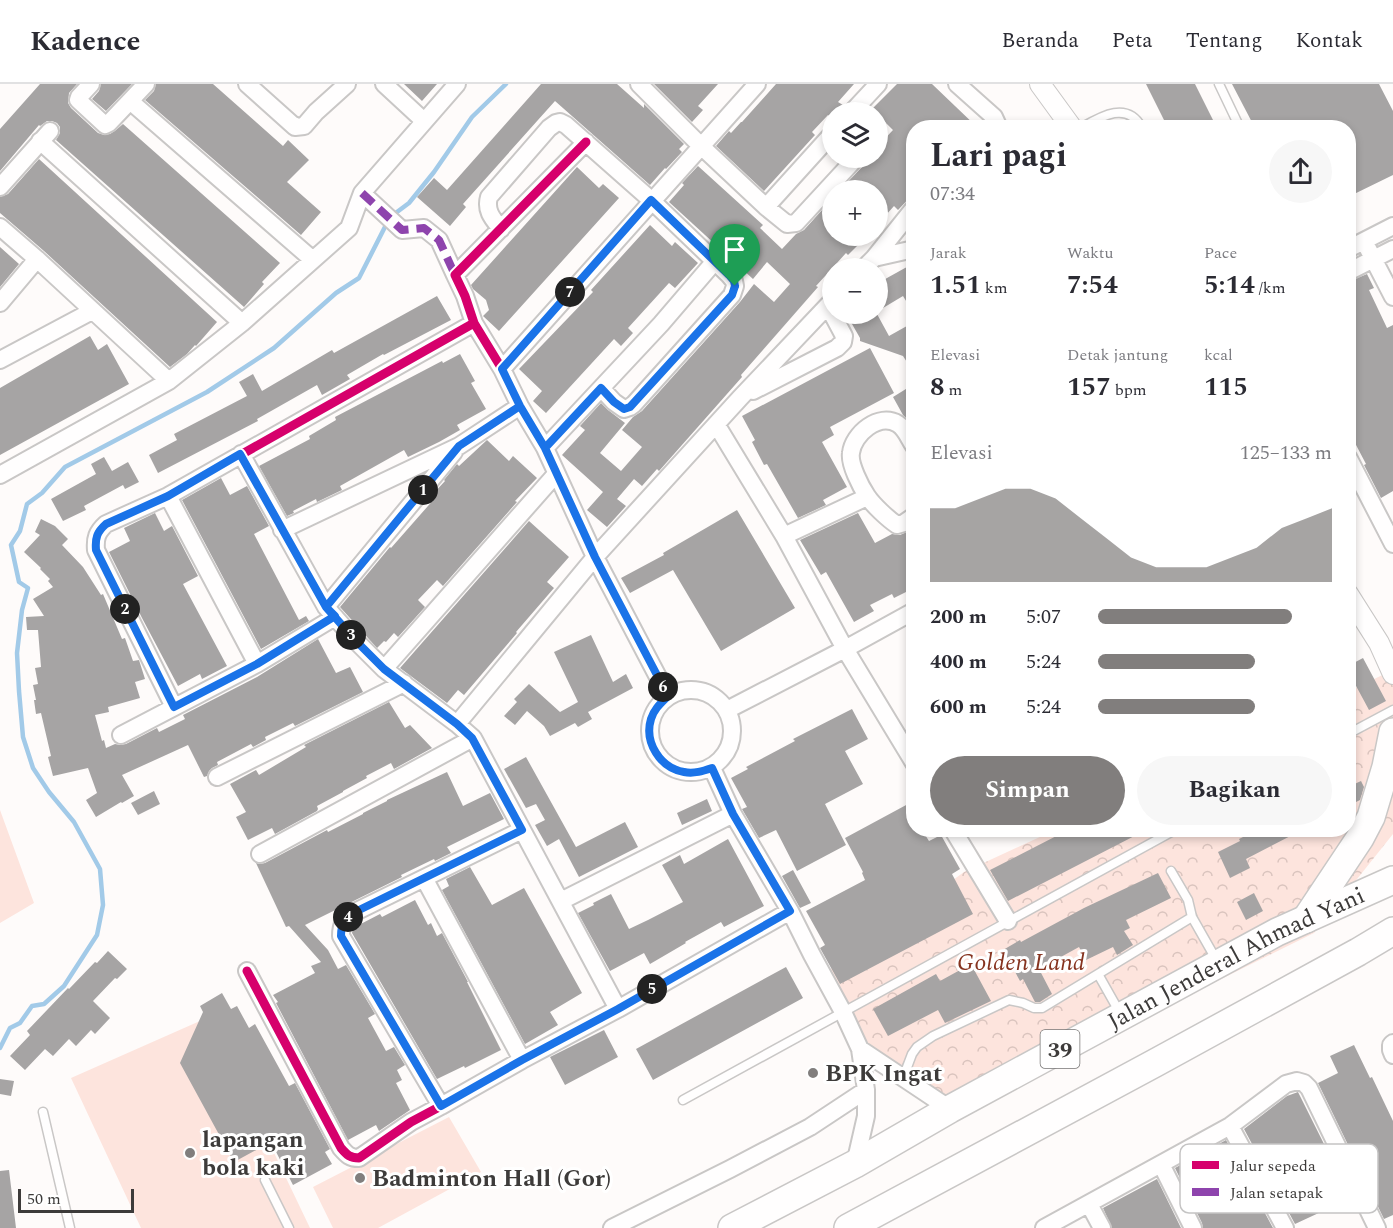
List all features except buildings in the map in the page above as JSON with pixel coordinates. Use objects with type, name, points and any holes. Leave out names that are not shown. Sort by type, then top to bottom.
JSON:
[{"type":"highway","points":[[1305,920],[1371,817],[1386,767],[1393,732]]},
{"type":"highway","name":"Jalan Jenderal Ahmad Yani","points":[[732,1228],[855,1164],[951,1109],[1277,932],[1393,880]]},
{"type":"highway","name":"Jalan Jenderal Ahmad Yani","points":[[848,1228],[1393,931]]},
{"type":"highway","points":[[1358,952],[1393,947]]},
{"type":"street","points":[[91,84],[78,100],[105,125],[146,84]]},
{"type":"street","points":[[247,84],[295,127],[304,126],[347,84]]},
{"type":"street","points":[[384,84],[424,121]]},
{"type":"street","points":[[0,475],[168,381],[242,323],[349,228],[365,197],[424,121],[457,84]]},
{"type":"street","points":[[502,369],[757,84]]},
{"type":"street","points":[[863,102],[878,84]]},
{"type":"street","points":[[957,84],[988,120]]},
{"type":"street","points":[[1040,84],[1065,120]]},
{"type":"street","points":[[642,85],[701,146],[787,224],[796,223],[847,168]]},
{"type":"street","points":[[130,101],[313,260]]},
{"type":"street","points":[[501,229],[489,212],[487,205],[489,197],[549,128],[560,122],[566,124],[651,200],[734,281],[732,295],[634,404],[624,409],[601,388]]},
{"type":"street","points":[[0,187],[45,136],[242,323]]},
{"type":"street","points":[[455,275],[586,142]]},
{"type":"street","points":[[766,207],[822,145]]},
{"type":"street","points":[[365,197],[402,230],[424,228],[439,240],[465,297],[474,324],[502,369],[520,406],[545,448],[595,557],[668,696]]},
{"type":"street","points":[[873,258],[906,218]]},
{"type":"street","points":[[1393,226],[1356,245],[1372,260],[1393,297]]},
{"type":"street","points":[[0,227],[168,381]]},
{"type":"street","points":[[1356,268],[1393,249]]},
{"type":"street","points":[[885,258],[906,251]]},
{"type":"street","points":[[0,303],[37,259]]},
{"type":"street","points":[[545,448],[661,324],[715,261]]},
{"type":"street","points":[[0,360],[92,311]]},
{"type":"street","points":[[457,724],[595,557],[740,398],[822,312]]},
{"type":"street","points":[[174,707],[96,550],[95,539],[98,531],[106,524],[168,496],[474,324]]},
{"type":"street","points":[[740,398],[837,348],[843,342],[844,336],[839,324]]},
{"type":"street","points":[[282,530],[459,446],[520,406]]},
{"type":"street","points":[[906,432],[889,419],[882,420],[862,431],[853,443],[850,461],[867,497],[897,525],[906,522]]},
{"type":"street","points":[[716,424],[784,536],[845,649],[906,750]]},
{"type":"street","points":[[121,735],[257,664],[330,612],[459,446]]},
{"type":"street","points":[[240,454],[330,612],[384,669],[472,738],[618,1009]]},
{"type":"street","points":[[1356,468],[1386,509],[1393,544]]},
{"type":"street","points":[[384,669],[556,474]]},
{"type":"street","points":[[168,496],[257,664]]},
{"type":"street","points":[[784,536],[867,497]]},
{"type":"street","points":[[1356,607],[1379,643],[1393,674]]},
{"type":"street","points":[[727,710],[906,615]]},
{"type":"street","points":[[217,777],[404,683]]},
{"type":"street","points":[[693,689],[706,692],[718,699],[727,710],[732,722],[733,735],[730,748],[712,768],[698,772],[684,772],[671,768],[656,753],[649,732],[651,719],[657,706],[668,696],[693,689]]},
{"type":"street","points":[[260,854],[472,738]]},
{"type":"street","points":[[712,768],[733,814],[790,911],[860,1049],[866,1090],[866,1116],[855,1164]]},
{"type":"street","points":[[561,901],[733,814]]},
{"type":"street","points":[[441,1106],[341,936],[341,926],[353,913],[522,830]]},
{"type":"street","points":[[957,837],[1008,921]]},
{"type":"street","points":[[424,878],[522,1060]]},
{"type":"street","points":[[247,971],[341,1148],[348,1156],[359,1158],[411,1122],[618,1009],[790,911]]},
{"type":"street","points":[[1393,1043],[1391,1045],[1393,1055]]},
{"type":"street","points":[[860,1049],[951,1109]]},
{"type":"street","points":[[1197,1144],[1230,1126],[1286,1084],[1297,1081],[1309,1088],[1336,1144]]},
{"type":"street","points":[[612,1228],[810,1126],[866,1090]]},
{"type":"street","points":[[1230,1126],[1240,1144]]},
{"type":"street","points":[[1044,1228],[1180,1154]]},
{"type":"street","points":[[1161,1164],[1180,1202]]},
{"type":"street","points":[[1089,1204],[1102,1228]]},
{"type":"street","points":[[1186,1213],[1193,1228]]},
{"type":"street","points":[[1277,1213],[1285,1228]]},
{"type":"street","points":[[1370,1213],[1377,1228]]},
{"type":"lane","points":[[1219,84],[1236,120]]},
{"type":"lane","points":[[1096,120],[1116,112],[1138,120]]},
{"type":"lane","points":[[1356,730],[1393,710]]},
{"type":"lane","points":[[683,1100],[1162,837]]},
{"type":"lane","points":[[1171,871],[1188,900],[1192,917],[1219,964]]},
{"type":"lane","points":[[903,1078],[917,1047],[933,1036],[1009,1000],[1034,1008],[1042,1008],[1192,917]]},
{"type":"lane","points":[[1098,974],[1122,1016]]},
{"type":"lane","points":[[44,1112],[70,1228]]},
{"type":"lane","points":[[265,1180],[289,1228]]},
{"type":"green space","name":"Golden Land","points":[[1393,670],[1393,834],[1314,933],[953,1112],[860,1053],[820,977],[964,872],[1040,837],[1356,837],[1356,688]]},
{"type":"green space","points":[[0,810],[34,903],[0,923]]},
{"type":"green space","name":"lapangan bola kaki","points":[[209,1017],[310,1228],[141,1228],[71,1078]]},
{"type":"green space","points":[[449,1117],[481,1172],[378,1228],[333,1228],[313,1187]]},
{"type":"waterway","points":[[393,215],[409,203],[434,172],[472,117],[506,84]]},
{"type":"waterway","points":[[0,1048],[10,1028],[20,1023],[32,1006],[44,1004],[64,986],[97,935],[103,905],[100,869],[74,822],[33,768],[23,737],[17,653],[22,610],[28,588],[19,582],[11,545],[20,531],[27,504],[42,493],[65,467],[207,392],[274,348],[336,293],[359,278],[388,221]]},
{"type":"marked path","points":[[362,193],[402,230],[424,228],[439,240],[455,275]]},
{"type":"cycle path","points":[[586,142],[455,275],[474,323],[545,448],[595,557],[668,696]]},
{"type":"cycle path","points":[[174,707],[96,550],[96,539],[100,530],[106,524],[168,496],[474,323]]},
{"type":"cycle path","points":[[247,971],[341,1148],[349,1156],[359,1158],[411,1122],[618,1009],[790,911]]},
{"type":"place","name":"BPK Ingat","points":[[813,1073]]},
{"type":"place","name":"lapangan bola kaki","points":[[190,1153]]},
{"type":"place","name":"Badminton Hall (Gor)","points":[[360,1178]]},
{"type":"route","points":[[735,286],[729,275],[651,200],[502,369],[520,406],[545,448],[595,557],[668,696],[657,706],[651,719],[649,732],[652,746],[660,759],[671,768],[684,772],[698,772],[712,768],[733,814],[790,911],[441,1106],[341,936],[341,926],[353,913],[522,830],[472,738],[384,669],[356,641],[335,616],[326,607],[240,454],[168,496],[106,524],[98,531],[95,539],[96,550],[174,707],[257,664],[335,616],[326,607],[459,446],[520,406],[545,448],[601,388],[624,409],[630,407],[732,295],[735,286]]}]
